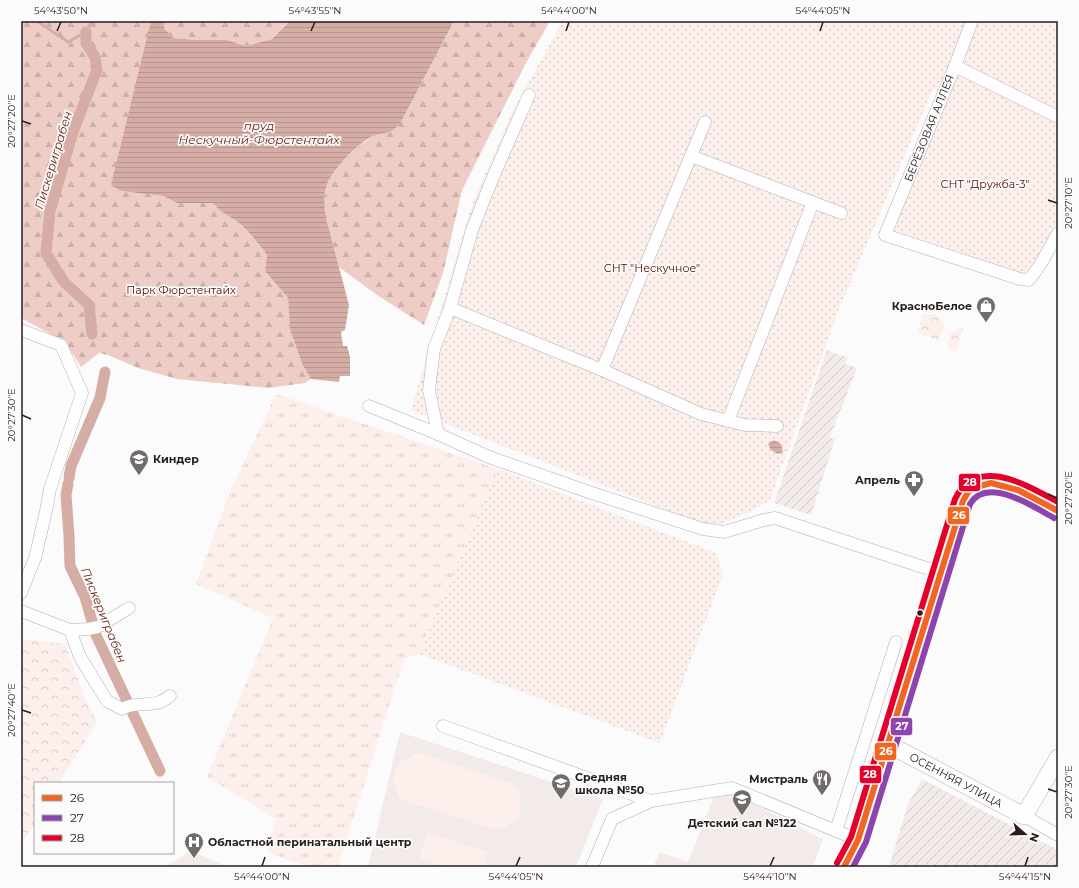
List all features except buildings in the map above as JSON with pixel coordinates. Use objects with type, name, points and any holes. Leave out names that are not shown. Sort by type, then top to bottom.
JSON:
[{"type":"main road","points":[[844,867],[858,840],[940,573],[963,501],[968,492],[976,487],[991,483],[1018,490],[1058,511]]},
{"type":"main road","name":"ОСЕННЯЯ УЛИЦА","points":[[888,744],[1024,816]]},
{"type":"main road","points":[[1024,816],[1058,758]]},
{"type":"street","name":"БЕРЁЗОВАЯ АЛЛЕЯ","points":[[972,21],[885,235],[1020,279],[1028,280],[1040,265],[1058,233]]},
{"type":"street","points":[[955,66],[1058,117]]},
{"type":"street","points":[[438,434],[429,390],[434,349],[450,308],[472,230],[493,177],[529,95]]},
{"type":"street","points":[[602,370],[705,122]]},
{"type":"street","points":[[691,156],[841,213]]},
{"type":"street","points":[[728,421],[813,202]]},
{"type":"street","points":[[450,308],[602,370],[701,414],[745,425],[777,426]]},
{"type":"street","points":[[21,330],[61,345],[82,393],[50,489],[35,558],[21,593]]},
{"type":"street","points":[[369,406],[438,434],[496,460],[703,530],[724,532],[775,518],[940,573]]},
{"type":"street","points":[[21,611],[70,630],[93,628],[130,608]]},
{"type":"street","points":[[70,630],[80,658],[107,701],[122,709],[134,705],[162,702],[170,696]]},
{"type":"street","points":[[836,831],[896,642]]},
{"type":"street","points":[[442,726],[651,801]]},
{"type":"street","points":[[592,867],[612,820],[651,801],[732,788],[858,840]]},
{"type":"street","name":"ОСЕННЯЯ УЛИЦА","points":[[1024,816],[1058,835]]},
{"type":"shaded area","points":[[827,350],[848,358],[845,364],[857,368],[830,437],[835,439],[811,515],[774,503]]},
{"type":"shaded area","name":"Средняя школа №50","points":[[400,732],[603,799],[576,867],[368,867]],"holes":[[[415,754],[519,793],[521,810],[516,821],[506,826],[491,828],[400,797],[395,787],[401,762]]]},
{"type":"shaded area","points":[[922,779],[1058,850],[1058,867],[889,867],[908,804]]},
{"type":"shaded area","name":"Детский сал №122","points":[[729,792],[823,839],[813,867],[653,867],[660,852],[688,862],[715,794]]},
{"type":"shaded area","name":"Областной перинатальный центр","points":[[191,851],[228,867],[165,867]]},
{"type":"green space","name":"Парк Фюрстентайх","points":[[21,21],[151,21],[121,191],[163,196],[177,203],[213,203],[244,228],[267,255],[265,271],[288,298],[290,330],[303,366],[311,379],[305,383],[268,388],[177,379],[138,368],[108,355],[99,353],[81,367],[65,342],[21,318]]},
{"type":"green space","points":[[164,21],[290,21],[272,39],[246,46],[227,40],[173,38],[164,28]]},
{"type":"green space","points":[[454,21],[550,21],[527,61],[462,190],[443,273],[424,325],[377,295],[339,267],[325,214],[325,188],[341,163],[355,149],[376,134],[386,132],[402,120]]},
{"type":"green space","name":"СНТ \"Нескучное\"","points":[[563,21],[1058,21],[1058,221],[1029,275],[888,228],[943,91],[933,89],[839,309],[770,500],[757,508],[713,528],[411,410],[472,205],[513,110]]},
{"type":"green space","points":[[923,314],[936,315],[945,322],[938,341],[921,334],[918,330]]},
{"type":"green space","points":[[962,328],[963,329],[957,349],[951,351],[947,344],[951,333]]},
{"type":"green space","points":[[276,394],[498,469],[419,654],[404,659],[338,867],[307,867],[267,852],[276,819],[207,777],[273,618],[196,584],[229,494]]},
{"type":"green space","points":[[498,469],[716,553],[723,574],[660,743],[419,654]]},
{"type":"green space","points":[[23,639],[65,644],[84,696],[97,722],[60,782],[34,782],[34,824],[21,845],[21,642]]},
{"type":"green space","points":[[419,753],[511,783],[519,793],[521,810],[516,821],[501,828],[490,828],[405,801],[395,788],[395,771],[402,761]]},
{"type":"green space","points":[[427,832],[488,852],[483,867],[447,867],[419,858]]},
{"type":"water","name":"пруд Нескучный-Фюрстентайх","points":[[151,21],[164,21],[164,28],[173,38],[227,40],[246,46],[272,39],[290,21],[454,21],[399,124],[392,131],[374,136],[358,146],[333,173],[325,190],[325,214],[349,305],[345,330],[341,332],[343,346],[347,346],[350,357],[350,376],[340,376],[339,382],[311,379],[303,366],[290,330],[288,298],[265,271],[267,255],[240,224],[221,211],[213,203],[177,203],[163,196],[121,191],[111,185]]},
{"type":"water","points":[[774,440],[781,444],[783,452],[778,454],[771,450],[768,444]]},
{"type":"waterway","points":[[37,21],[68,42],[86,32],[92,21]]},
{"type":"waterway","name":"Пискериграбен","points":[[86,32],[86,43],[95,57],[97,70],[73,132],[50,211],[46,253],[64,282],[89,305],[92,334]]},
{"type":"waterway","name":"Пискериграбен","points":[[69,478],[71,466],[100,398],[105,372]]},
{"type":"waterway","name":"Пискериграбен","points":[[68,484],[66,495],[70,566],[85,597],[96,635],[160,771]]},
{"type":"transit line","name":"28","points":[[837,863],[851,837],[955,499],[965,486],[976,478],[989,476],[1018,482],[1058,502]]},
{"type":"transit line","name":"26","points":[[844,867],[858,840],[963,501],[968,492],[976,487],[991,483],[1018,490],[1058,511]]},
{"type":"transit line","name":"27","points":[[853,867],[866,842],[970,504],[978,496],[987,492],[999,493],[1023,501],[1054,518]]},
{"type":"place","name":"КрасноБелое","points":[[986,323]]},
{"type":"place","name":"Киндер","points":[[139,476]]},
{"type":"place","name":"Апрель","points":[[914,497]]},
{"type":"place","name":"Мистраль","points":[[822,796]]},
{"type":"place","name":"Средняя школа №50","points":[[561,800]]},
{"type":"place","name":"Детский сал №122","points":[[742,816]]},
{"type":"place","name":"Областной перинатальный центр","points":[[194,859]]},
{"type":"park label","name":"СНТ \"Дружба-3\"","points":[[985,184]]}]
